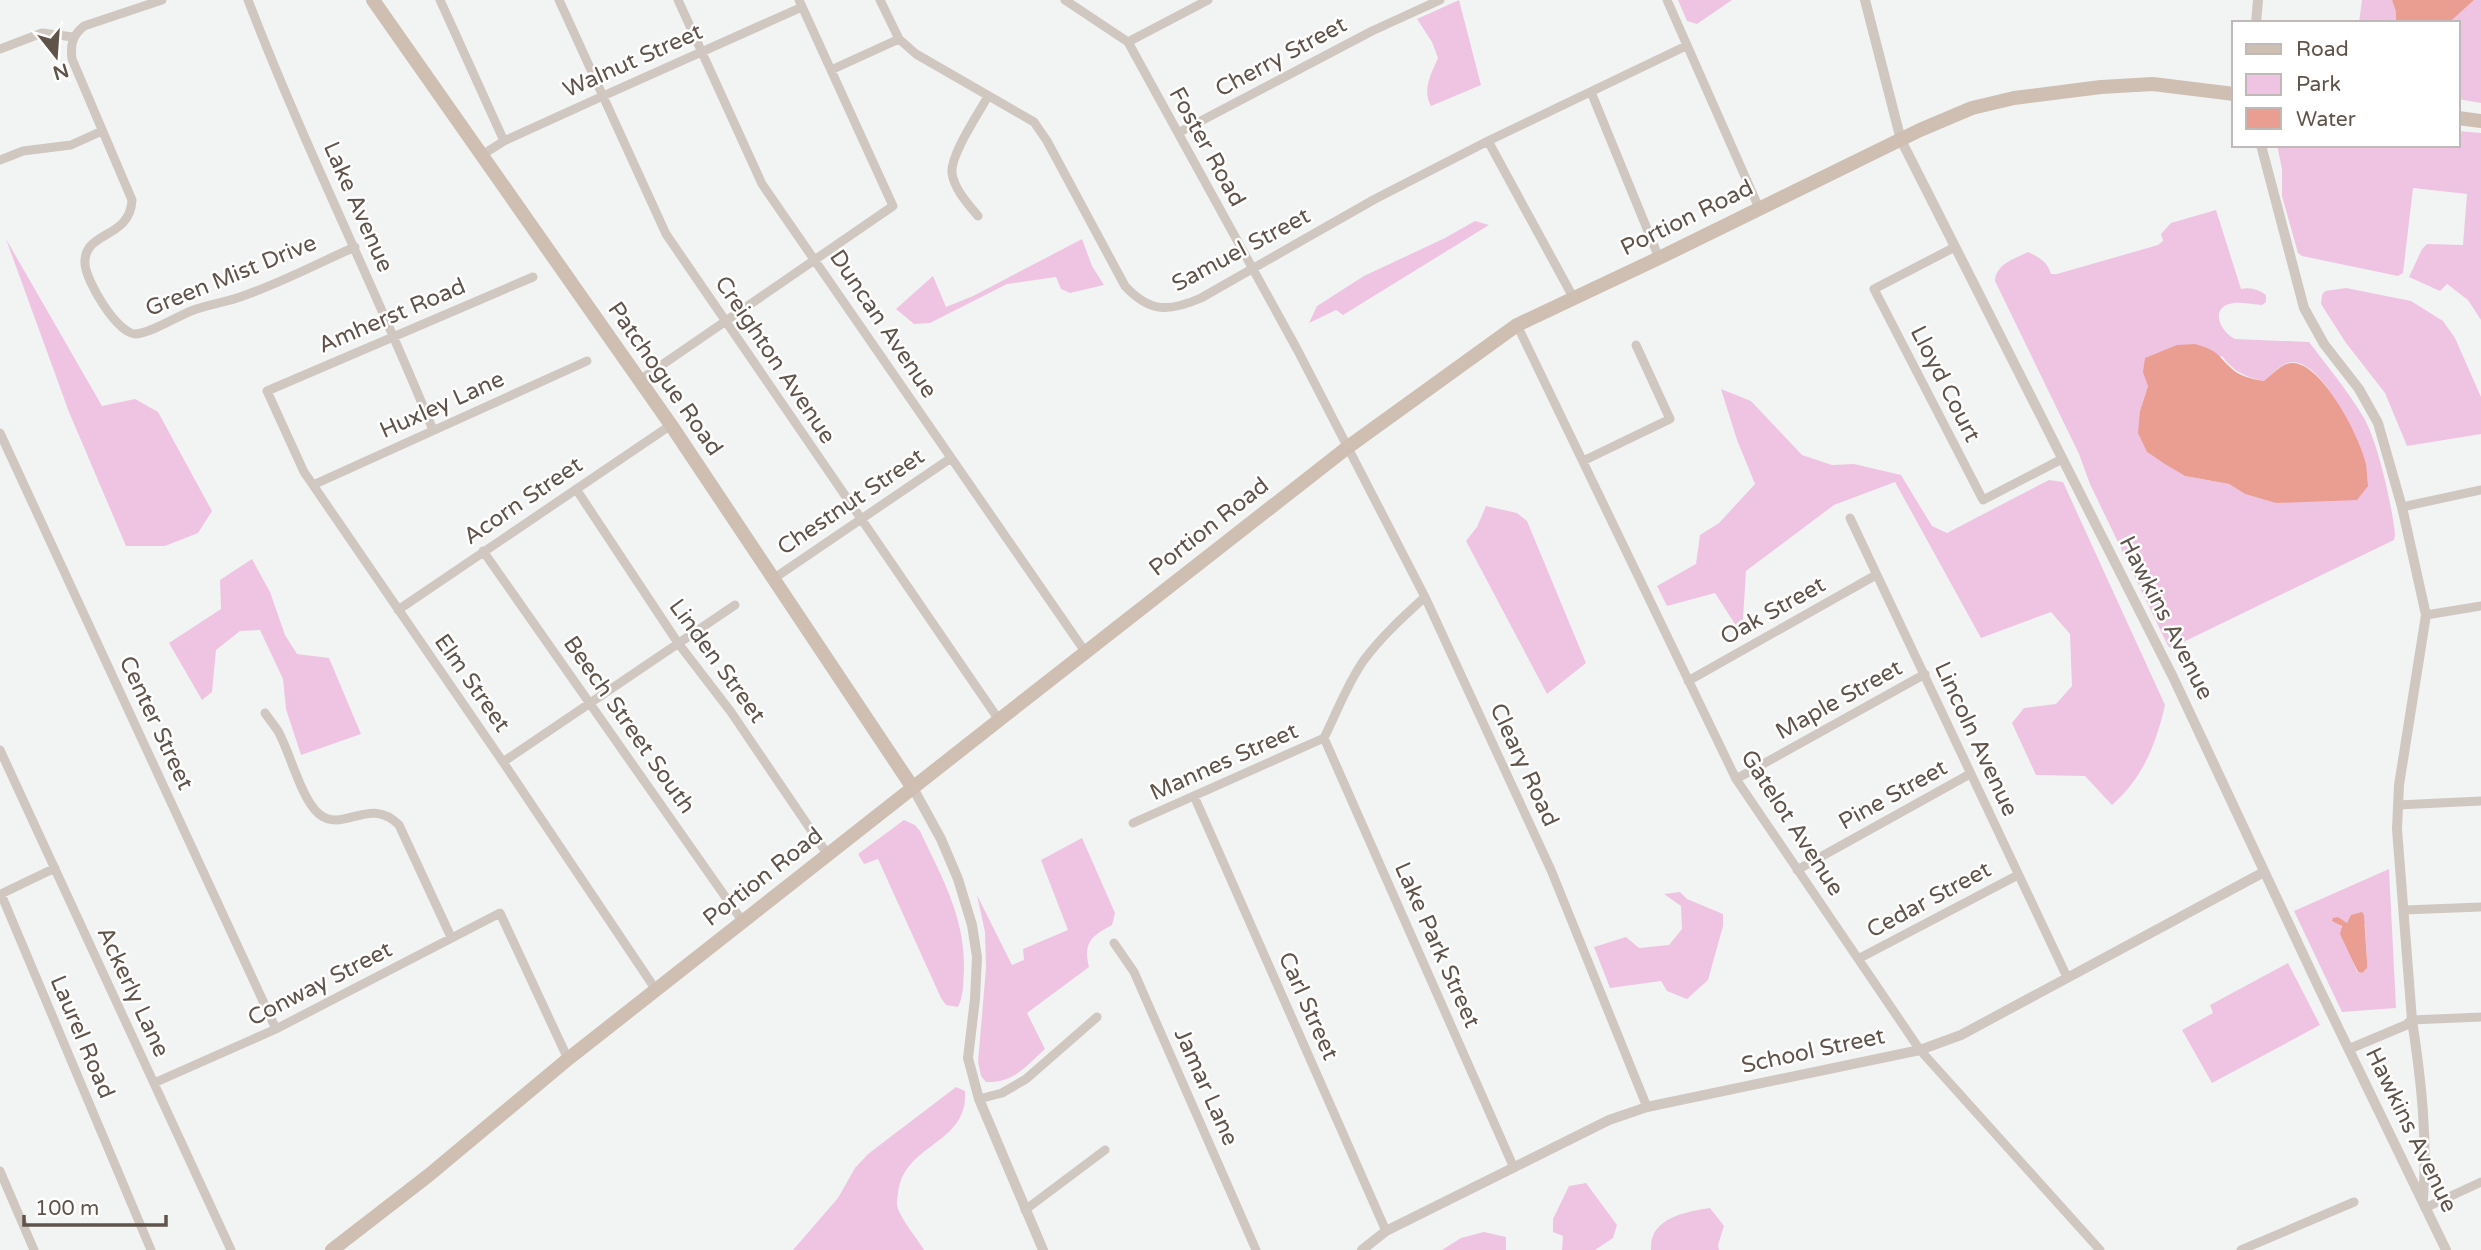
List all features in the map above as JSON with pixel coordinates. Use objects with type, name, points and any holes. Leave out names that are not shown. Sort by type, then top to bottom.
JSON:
[{"type":"main road","name":"Patchogue Road","points":[[373,0],[671,425],[912,789]]},
{"type":"main road","name":"Portion Road","points":[[332,1250],[429,1175],[568,1059],[1348,447],[1517,325],[1972,108],[2051,92],[2153,84],[2232,94]]},
{"type":"main road","points":[[2460,118],[2481,121]]},
{"type":"street","points":[[0,48],[42,33],[74,37],[84,26],[91,23],[162,0]]},
{"type":"street","name":"Lake Avenue","points":[[248,0],[272,63],[395,335],[433,429]]},
{"type":"street","points":[[440,0],[504,141]]},
{"type":"street","name":"Creighton Avenue","points":[[559,0],[666,234],[999,720]]},
{"type":"street","name":"Duncan Avenue","points":[[678,0],[762,184],[1086,653]]},
{"type":"street","name":"Samuel Street","points":[[880,0],[899,39],[916,54],[1034,122],[1047,141],[1118,275],[1131,292],[1145,303],[1161,308],[1186,304],[1252,270],[1375,199],[1488,141],[1686,46]]},
{"type":"street","name":"Foster Road","points":[[1065,0],[1128,42],[1348,447]]},
{"type":"street","points":[[1128,42],[1208,0]]},
{"type":"street","name":"Cherry Street","points":[[1178,133],[1372,31],[1440,0]]},
{"type":"street","points":[[1667,0],[1759,208]]},
{"type":"street","name":"Hawkins Avenue","points":[[1865,0],[1901,140],[2173,677],[2446,1250]]},
{"type":"street","points":[[2256,21],[2258,0]]},
{"type":"street","points":[[640,380],[893,206],[800,4]]},
{"type":"street","name":"Walnut Street","points":[[482,155],[504,141],[800,4]]},
{"type":"street","name":"Green Mist Drive","points":[[74,37],[71,44],[72,59],[130,192],[132,208],[126,221],[87,250],[85,265],[86,272],[111,317],[124,330],[137,334],[144,332],[193,310],[238,298],[355,247]]},
{"type":"street","points":[[831,69],[899,39]]},
{"type":"street","points":[[1591,92],[1659,258]]},
{"type":"street","points":[[978,216],[962,196],[952,171],[955,158],[988,96]]},
{"type":"street","points":[[0,160],[23,151],[71,145],[102,131]]},
{"type":"street","points":[[1488,141],[1573,297]]},
{"type":"street","points":[[2263,147],[2304,309],[2324,344],[2370,406],[2384,440],[2426,615],[2398,805],[2397,829],[2412,1020],[2422,1102],[2424,1205],[2481,1182]]},
{"type":"street","name":"Lloyd Court","points":[[1955,247],[1874,289],[1983,500],[2062,459]]},
{"type":"street","name":"Amherst Road","points":[[267,391],[533,276]]},
{"type":"street","name":"Gatelot Avenue","points":[[1517,325],[1736,779],[1920,1050],[2100,1250]]},
{"type":"street","points":[[1583,461],[1670,419],[1636,345]]},
{"type":"street","name":"Huxley Lane","points":[[313,485],[587,361]]},
{"type":"street","name":"Elm Street","points":[[267,391],[304,472],[656,990]]},
{"type":"street","name":"Acorn Street","points":[[398,610],[671,425]]},
{"type":"street","name":"Center Street","points":[[0,433],[276,1029]]},
{"type":"street","name":"Cleary Road","points":[[1348,447],[1425,597],[1551,870],[1647,1107]]},
{"type":"street","name":"Chestnut Street","points":[[773,579],[951,458]]},
{"type":"street","name":"Linden Street","points":[[576,489],[678,643],[731,712],[828,855]]},
{"type":"street","points":[[2402,507],[2481,490]]},
{"type":"street","name":"Lincoln Avenue","points":[[1850,518],[2067,976]]},
{"type":"street","name":"Beech Street South","points":[[483,551],[743,922]]},
{"type":"street","name":"Oak Street","points":[[1688,681],[1876,575]]},
{"type":"street","name":"Mannes Street","points":[[1133,824],[1324,738],[1347,689],[1364,661],[1394,624],[1425,597]]},
{"type":"street","points":[[503,762],[735,604]]},
{"type":"street","points":[[2426,615],[2481,606]]},
{"type":"street","name":"Maple Street","points":[[1736,779],[1924,674]]},
{"type":"street","points":[[265,713],[278,732],[305,792],[320,814],[335,821],[376,812],[385,814],[400,825],[451,937]]},
{"type":"street","name":"Lake Park Street","points":[[1324,738],[1514,1168]]},
{"type":"street","name":"Ackerly Lane","points":[[0,751],[231,1250]]},
{"type":"street","name":"Pine Street","points":[[1797,870],[1970,774]]},
{"type":"street","points":[[912,789],[945,849],[958,879],[972,925],[976,967],[968,1058],[978,1099],[1043,1250]]},
{"type":"street","name":"Carl Street","points":[[1194,796],[1386,1231]]},
{"type":"street","points":[[2398,805],[2481,802]]},
{"type":"street","name":"Laurel Road","points":[[55,868],[1,894],[151,1250]]},
{"type":"street","name":"School Street","points":[[1362,1250],[1386,1231],[1609,1120],[1647,1107],[1920,1050],[1961,1035],[2264,872]]},
{"type":"street","name":"Cedar Street","points":[[1858,958],[2018,875]]},
{"type":"street","points":[[2404,910],[2481,907]]},
{"type":"street","name":"Conway Street","points":[[154,1083],[276,1029],[500,913],[568,1059]]},
{"type":"street","name":"Jamar Lane","points":[[1114,943],[1134,972],[1256,1250]]},
{"type":"street","points":[[978,1099],[1002,1093],[1026,1079],[1097,1017]]},
{"type":"street","points":[[2349,1049],[2412,1020],[2481,1017]]},
{"type":"street","points":[[1025,1210],[1105,1150]]},
{"type":"street","points":[[0,1171],[34,1250]]},
{"type":"street","points":[[2241,1250],[2354,1202]]},
{"type":"green space","points":[[1459,0],[1481,85],[1431,106],[1427,88],[1438,58],[1432,42],[1417,19]]},
{"type":"green space","points":[[1678,0],[1732,0],[1697,24],[1687,21]]},
{"type":"green space","points":[[2362,0],[2392,0],[2396,21],[2359,21]]},
{"type":"green space","points":[[2474,0],[2481,0],[2481,103],[2460,99],[2460,21],[2451,21]]},
{"type":"green space","points":[[2460,131],[2481,133],[2481,320],[2468,300],[2447,284],[2440,291],[2409,277],[2427,244],[2463,245],[2467,194],[2413,188],[2403,273],[2398,276],[2298,253],[2282,196],[2282,169],[2277,147],[2460,147]]},
{"type":"green space","points":[[2216,210],[2241,289],[2254,289],[2266,295],[2266,302],[2262,305],[2226,305],[2219,314],[2221,325],[2235,339],[2309,342],[2351,398],[2369,429],[2384,475],[2395,534],[2394,540],[2171,648],[2090,484],[2079,454],[1995,281],[2002,266],[2028,252],[2042,260],[2051,274],[2057,274],[2158,245],[2163,241],[2161,234],[2171,223]],"holes":[[[2222,356],[2240,373],[2264,381],[2285,364],[2296,362],[2307,367],[2327,387],[2354,433],[2277,503],[2245,494],[2229,484],[2185,476],[2147,452],[2140,411],[2148,386]]]},
{"type":"green space","points":[[1475,221],[1489,225],[1343,315],[1336,310],[1309,323],[1317,306],[1364,276]]},
{"type":"green space","points":[[6,239],[102,406],[135,399],[158,412],[212,511],[198,533],[165,546],[126,546],[69,412]]},
{"type":"green space","points":[[1082,239],[1092,266],[1104,285],[1070,293],[1061,289],[1056,277],[1007,284],[930,323],[914,324],[896,309],[933,276],[946,307],[973,296]]},
{"type":"green space","points":[[2346,288],[2411,301],[2443,321],[2455,338],[2481,397],[2481,434],[2407,446],[2385,393],[2346,343],[2321,304],[2325,291]]},
{"type":"green space","points":[[1721,389],[1751,401],[1802,455],[1832,465],[1854,464],[1901,475],[1932,526],[1947,533],[2049,480],[2063,482],[2165,705],[2147,760],[2123,795],[2112,805],[2085,776],[2036,775],[2012,723],[2024,708],[2056,704],[2072,686],[2070,634],[2051,612],[1981,638],[1895,482],[1834,505],[1746,571],[1742,635],[1715,593],[1667,606],[1657,586],[1696,564],[1700,535],[1719,523],[1755,484],[1737,440]]},
{"type":"green space","points":[[1486,506],[1517,513],[1527,521],[1586,663],[1547,694],[1466,541],[1477,527]]},
{"type":"green space","points":[[252,559],[270,592],[285,635],[297,654],[329,658],[361,734],[301,755],[286,709],[283,679],[260,630],[240,631],[216,650],[212,692],[202,700],[169,643],[221,609],[220,580]]},
{"type":"green space","points":[[904,820],[915,825],[920,831],[951,898],[961,932],[964,970],[958,1007],[946,1005],[941,998],[878,859],[864,864],[858,854]]},
{"type":"green space","points":[[1082,838],[1115,913],[1112,925],[1090,941],[1087,952],[1089,967],[1027,1013],[1045,1049],[1012,1077],[986,1082],[981,1076],[978,1062],[986,968],[985,932],[977,895],[1012,965],[1024,960],[1023,949],[1068,930],[1041,860]]},
{"type":"green space","points":[[2389,869],[2396,1008],[2342,1012],[2294,911]],"holes":[[[2350,921],[2365,924],[2367,961],[2362,973],[2357,972],[2340,923]]]},
{"type":"green space","points":[[1680,892],[1687,899],[1723,914],[1723,926],[1708,980],[1687,999],[1667,991],[1661,981],[1610,988],[1594,947],[1626,937],[1639,948],[1669,945],[1682,929],[1681,906],[1664,894]]},
{"type":"green space","points":[[2288,963],[2320,1025],[2212,1083],[2182,1030],[2213,1013],[2210,1005]]},
{"type":"green space","points":[[956,1087],[965,1091],[963,1109],[957,1123],[911,1164],[902,1177],[898,1196],[897,1205],[901,1214],[924,1250],[793,1250],[838,1198],[855,1168],[868,1154]]},
{"type":"green space","points":[[1586,1183],[1617,1225],[1613,1238],[1595,1250],[1562,1250],[1563,1236],[1553,1232],[1553,1219],[1569,1186]]},
{"type":"green space","points":[[1710,1208],[1724,1226],[1719,1250],[1651,1250],[1656,1231],[1670,1218]]},
{"type":"green space","points":[[1484,1232],[1506,1237],[1506,1250],[1442,1250],[1461,1238]]},
{"type":"water","points":[[2392,0],[2474,0],[2451,21],[2396,21]]},
{"type":"water","points":[[2195,344],[2213,351],[2236,372],[2251,378],[2264,381],[2291,363],[2303,365],[2315,374],[2338,403],[2363,452],[2368,486],[2357,500],[2276,503],[2245,494],[2229,484],[2185,476],[2147,452],[2138,433],[2140,411],[2148,386],[2143,372],[2145,358],[2177,345]]},
{"type":"water","points":[[2362,912],[2367,968],[2362,973],[2358,972],[2340,934],[2342,926],[2332,921],[2338,917],[2347,923],[2351,915]]}]
